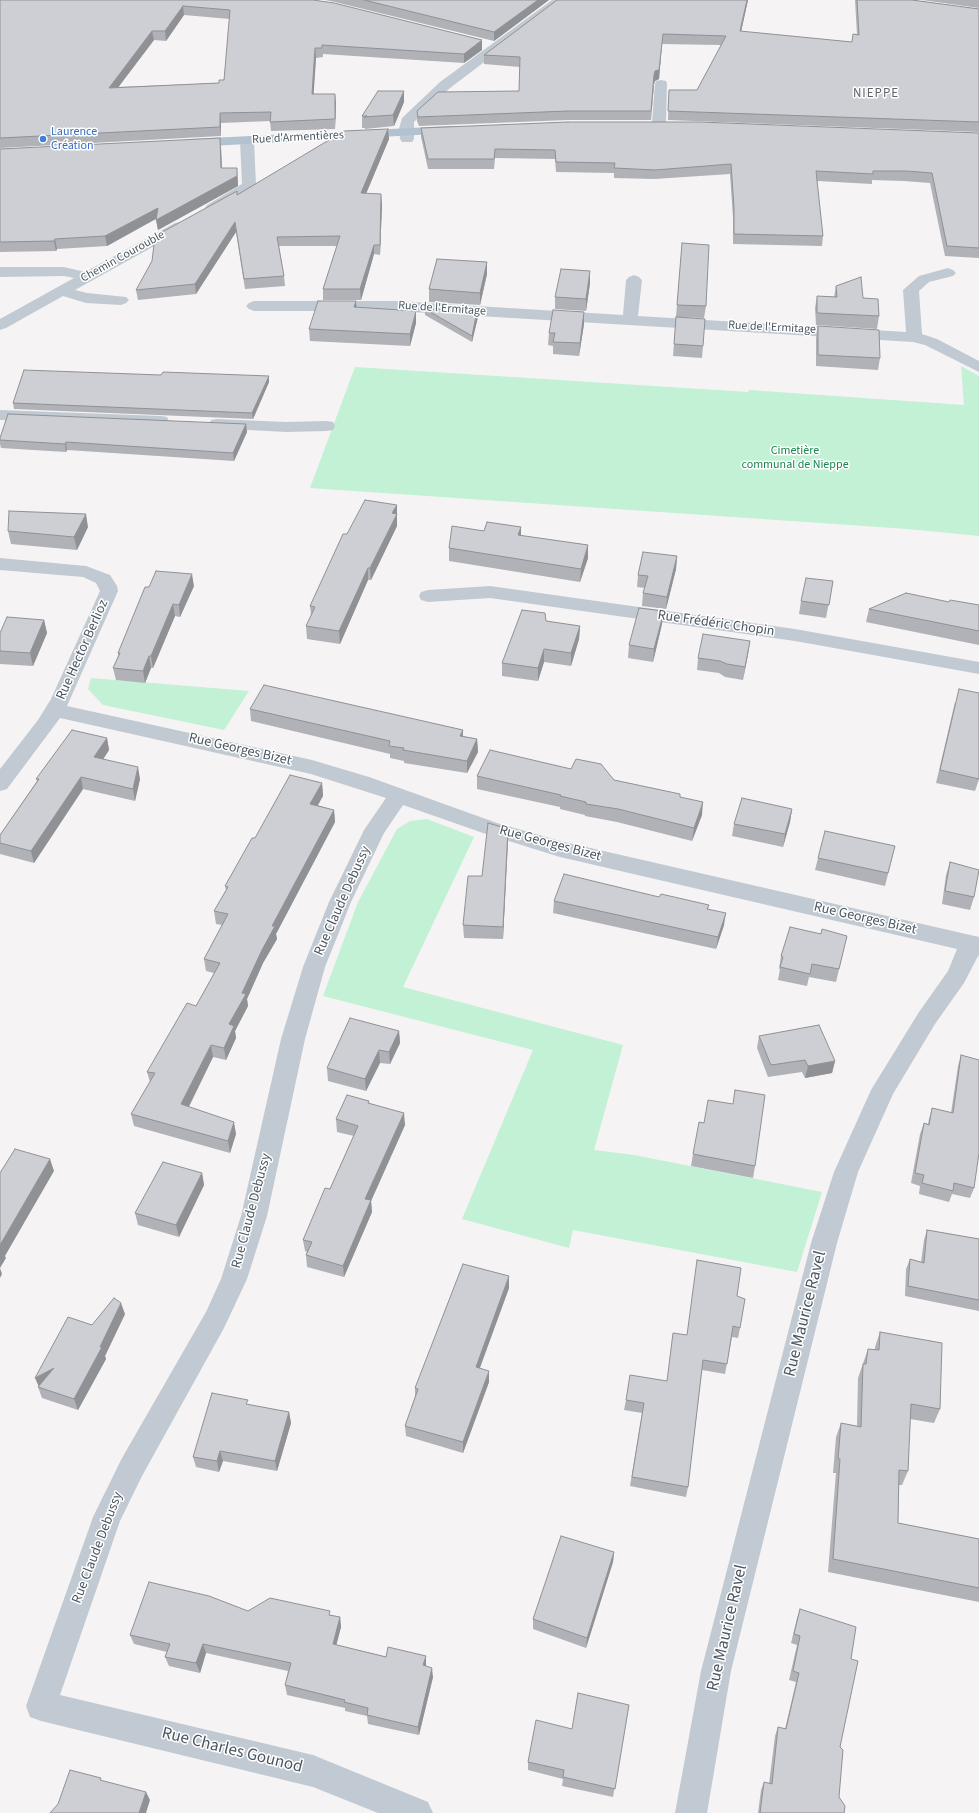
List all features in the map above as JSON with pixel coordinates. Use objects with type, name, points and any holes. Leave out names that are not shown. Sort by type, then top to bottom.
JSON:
[{"type":"main road","name":"Rue d'Armentières","points":[[179,147],[464,133]]},
{"type":"street","points":[[407,136],[406,124],[410,117],[488,45],[560,0]]},
{"type":"street","points":[[659,128],[661,84]]},
{"type":"street","name":"Chemin Courouble","points":[[0,325],[244,190],[249,185],[247,144]]},
{"type":"street","points":[[0,272],[64,271],[86,277]]},
{"type":"street","points":[[914,337],[911,290],[924,279],[948,272]]},
{"type":"street","points":[[630,320],[634,280]]},
{"type":"street","name":"Chemin Courouble","points":[[61,291],[86,298],[121,300]]},
{"type":"street","name":"Rue de l'Ermitage","points":[[254,306],[382,305],[914,337],[931,342],[979,367]]},
{"type":"street","points":[[0,415],[176,422]]},
{"type":"street","points":[[200,423],[286,427],[328,426]]},
{"type":"street","name":"Rue Hector Berlioz","points":[[0,564],[86,572],[99,576],[108,586],[109,591],[68,687],[55,710],[0,784]]},
{"type":"street","name":"Rue Frédéric Chopin","points":[[428,596],[490,592],[795,635],[881,649],[979,668]]},
{"type":"street","name":"Rue Georges Bizet","points":[[55,710],[293,762],[336,773],[490,828],[560,849],[974,945]]},
{"type":"street","name":"Rue Claude Debussy","points":[[41,1706],[107,1517],[132,1467],[215,1320],[234,1279],[252,1222],[293,1039],[314,967],[332,919],[375,830],[399,795]]},
{"type":"street","name":"Rue Maurice Ravel","points":[[691,1813],[709,1710],[724,1638],[820,1258],[846,1172],[883,1090],[924,1024],[956,978],[974,945]]},
{"type":"street","name":"Rue Charles Gounod","points":[[41,1706],[313,1771],[417,1813]]},
{"type":"green space","name":"Cimetière communal de Nieppe","points":[[961,366],[979,376],[979,536],[908,529],[310,488],[355,367],[748,392],[749,390],[964,405]]},
{"type":"green space","points":[[91,678],[249,691],[224,730],[103,705],[88,689]]},
{"type":"green space","points":[[427,819],[474,837],[403,987],[623,1045],[594,1150],[634,1155],[822,1192],[797,1272],[573,1230],[569,1248],[462,1219],[533,1050],[323,996],[358,902],[397,829],[410,821]]},
{"type":"building","points":[[0,0],[313,0],[334,3],[482,40],[464,54],[322,45],[322,48],[315,48],[312,94],[335,94],[335,119],[270,122],[271,112],[220,113],[220,127],[0,138]],"holes":[[[183,6],[230,10],[224,80],[219,80],[219,83],[109,88],[152,31],[165,31]]]},
{"type":"building","points":[[364,0],[538,0],[494,32]]},
{"type":"building","points":[[557,0],[747,0],[740,31],[852,42],[853,34],[859,35],[857,0],[912,0],[979,9],[979,122],[668,111],[669,90],[697,90],[726,36],[663,34],[659,70],[655,71],[654,75],[651,111],[568,111],[418,117],[417,111],[438,92],[519,91],[520,57],[484,55]]},
{"type":"building","points":[[378,91],[404,91],[393,115],[362,116]]},
{"type":"building","points":[[568,122],[700,122],[979,133],[979,248],[947,246],[932,173],[873,171],[873,174],[816,171],[823,236],[734,234],[731,164],[655,170],[614,168],[615,163],[556,162],[555,150],[495,149],[494,159],[428,159],[421,128]]},
{"type":"building","points":[[388,129],[361,193],[381,194],[380,245],[374,245],[360,289],[323,289],[340,236],[277,237],[284,276],[244,279],[235,222],[195,284],[136,290],[152,261],[155,236],[237,191],[237,195],[344,131]]},
{"type":"building","points":[[220,138],[221,168],[237,168],[237,176],[156,220],[158,208],[105,236],[55,239],[54,241],[0,242],[0,149]]},
{"type":"building","points":[[682,243],[709,245],[706,306],[677,305]]},
{"type":"building","points":[[437,259],[487,262],[480,293],[429,289]]},
{"type":"building","points":[[561,269],[590,271],[586,299],[555,297]]},
{"type":"building","points":[[861,277],[863,298],[878,299],[879,316],[817,313],[817,296],[837,297],[836,286]]},
{"type":"building","points":[[318,301],[356,301],[354,307],[416,311],[410,334],[309,329]]},
{"type":"building","points":[[425,309],[477,311],[472,336]]},
{"type":"building","points":[[553,310],[584,312],[580,343],[553,342],[555,333],[549,333]]},
{"type":"building","points":[[676,317],[705,319],[703,346],[674,344]]},
{"type":"building","points":[[818,326],[879,330],[880,358],[818,355]]},
{"type":"building","points":[[24,370],[161,375],[163,372],[269,376],[252,413],[13,403]]},
{"type":"building","points":[[8,414],[246,424],[233,453],[66,442],[65,444],[0,440]]},
{"type":"building","points":[[365,500],[397,505],[392,513],[397,514],[370,568],[368,568],[339,631],[306,626],[315,607],[310,606],[343,534],[347,534]]},
{"type":"building","points":[[9,511],[86,514],[74,537],[8,531]]},
{"type":"building","points":[[487,522],[521,527],[518,535],[588,545],[581,569],[449,548],[452,526],[484,531]]},
{"type":"building","points":[[643,552],[677,556],[667,597],[643,593],[648,576],[638,575]]},
{"type":"building","points":[[156,571],[192,574],[179,605],[173,604],[143,671],[113,668],[145,587],[149,587]]},
{"type":"building","points":[[806,578],[833,581],[829,605],[801,601]]},
{"type":"building","points":[[906,593],[949,602],[950,600],[979,605],[979,631],[869,609]]},
{"type":"building","points":[[639,608],[664,611],[654,649],[629,645]]},
{"type":"building","points":[[522,610],[545,613],[546,621],[580,626],[571,653],[544,649],[538,668],[502,663]]},
{"type":"building","points":[[7,617],[44,620],[30,653],[0,651],[0,633]]},
{"type":"building","points":[[703,634],[750,641],[745,667],[698,658]]},
{"type":"building","points":[[264,685],[463,730],[460,736],[477,739],[467,761],[403,750],[404,748],[389,746],[390,741],[250,709]]},
{"type":"building","points":[[959,689],[979,693],[979,779],[940,770]]},
{"type":"building","points":[[72,730],[107,738],[94,757],[138,767],[133,789],[81,777],[31,851],[0,843],[0,835],[39,779],[36,779]]},
{"type":"building","points":[[490,750],[571,769],[576,759],[601,764],[614,780],[680,794],[680,797],[703,802],[694,828],[618,809],[586,804],[586,802],[560,796],[561,795],[477,776]]},
{"type":"building","points":[[290,775],[322,783],[310,804],[334,810],[272,926],[275,926],[242,993],[246,994],[229,1024],[234,1026],[224,1048],[211,1045],[181,1104],[234,1122],[228,1141],[131,1114],[155,1073],[147,1072],[187,1003],[196,1006],[220,963],[204,959],[228,914],[214,911],[228,887],[225,886],[252,838],[255,838]]},
{"type":"building","points":[[742,798],[792,809],[785,834],[734,824]]},
{"type":"building","points":[[488,823],[508,829],[503,927],[463,925],[468,876],[482,876]]},
{"type":"building","points":[[825,831],[895,846],[888,873],[818,858]]},
{"type":"building","points":[[950,862],[979,870],[974,897],[945,891]]},
{"type":"building","points":[[564,874],[659,897],[661,894],[709,905],[707,909],[726,913],[718,937],[554,901]]},
{"type":"building","points":[[790,927],[821,934],[822,929],[847,936],[839,969],[812,964],[810,974],[780,967],[783,957],[781,956]]},
{"type":"building","points":[[350,1018],[399,1031],[389,1052],[379,1050],[365,1079],[327,1068]]},
{"type":"building","points":[[819,1025],[835,1061],[808,1066],[805,1060],[771,1065],[759,1036]]},
{"type":"building","points":[[961,1055],[979,1060],[979,1153],[974,1188],[954,1183],[953,1191],[922,1183],[924,1175],[915,1173],[924,1123],[929,1125],[932,1108],[953,1113]]},
{"type":"building","points":[[735,1090],[765,1095],[755,1166],[693,1154],[699,1122],[704,1123],[708,1100],[733,1104]]},
{"type":"building","points":[[347,1095],[369,1101],[368,1103],[404,1113],[365,1199],[371,1200],[343,1266],[306,1255],[312,1242],[303,1240],[325,1188],[330,1189],[358,1126],[336,1119]]},
{"type":"building","points":[[15,1149],[50,1159],[0,1245],[0,1173]]},
{"type":"building","points":[[163,1162],[202,1173],[176,1225],[135,1213]]},
{"type":"building","points":[[927,1230],[979,1239],[979,1300],[908,1286],[910,1259],[924,1263]]},
{"type":"building","points":[[697,1260],[741,1268],[737,1296],[745,1299],[740,1328],[733,1326],[727,1364],[703,1360],[688,1487],[632,1477],[644,1403],[626,1400],[630,1375],[667,1381],[673,1333],[687,1335]]},
{"type":"building","points":[[463,1264],[509,1276],[476,1367],[489,1371],[463,1442],[405,1426],[418,1389],[415,1388]]},
{"type":"building","points":[[114,1298],[121,1303],[100,1347],[102,1347],[74,1399],[38,1387],[54,1368],[35,1378],[68,1317],[92,1325]]},
{"type":"building","points":[[880,1332],[942,1343],[940,1409],[911,1404],[908,1471],[899,1470],[898,1523],[979,1539],[979,1588],[833,1559],[841,1423],[861,1427],[863,1364],[866,1364],[868,1349],[879,1350]]},
{"type":"building","points":[[212,1393],[248,1400],[246,1404],[289,1412],[275,1461],[220,1451],[217,1461],[193,1457]]},
{"type":"building","points":[[561,1536],[614,1552],[587,1638],[533,1619]]},
{"type":"building","points":[[149,1582],[209,1596],[248,1611],[270,1598],[330,1611],[329,1615],[340,1617],[333,1644],[386,1657],[388,1647],[426,1656],[423,1665],[432,1668],[418,1727],[367,1715],[368,1708],[344,1702],[345,1700],[285,1685],[291,1663],[203,1644],[196,1663],[165,1657],[170,1644],[130,1635]]},
{"type":"building","points":[[800,1609],[856,1627],[851,1659],[858,1661],[840,1747],[843,1750],[839,1797],[845,1806],[844,1813],[760,1813],[764,1782],[772,1784],[778,1727],[786,1729],[799,1673],[793,1671],[800,1636],[794,1634]]},
{"type":"building","points":[[578,1693],[629,1705],[615,1789],[563,1777],[564,1770],[528,1762],[536,1720],[572,1729]]},
{"type":"building","points":[[70,1770],[101,1778],[100,1780],[146,1792],[139,1813],[50,1813],[58,1804]]},
{"type":"place","name":"Laurence Création","points":[[43,139]]},
{"type":"district","name":"NIEPPE","points":[[876,94]]}]
